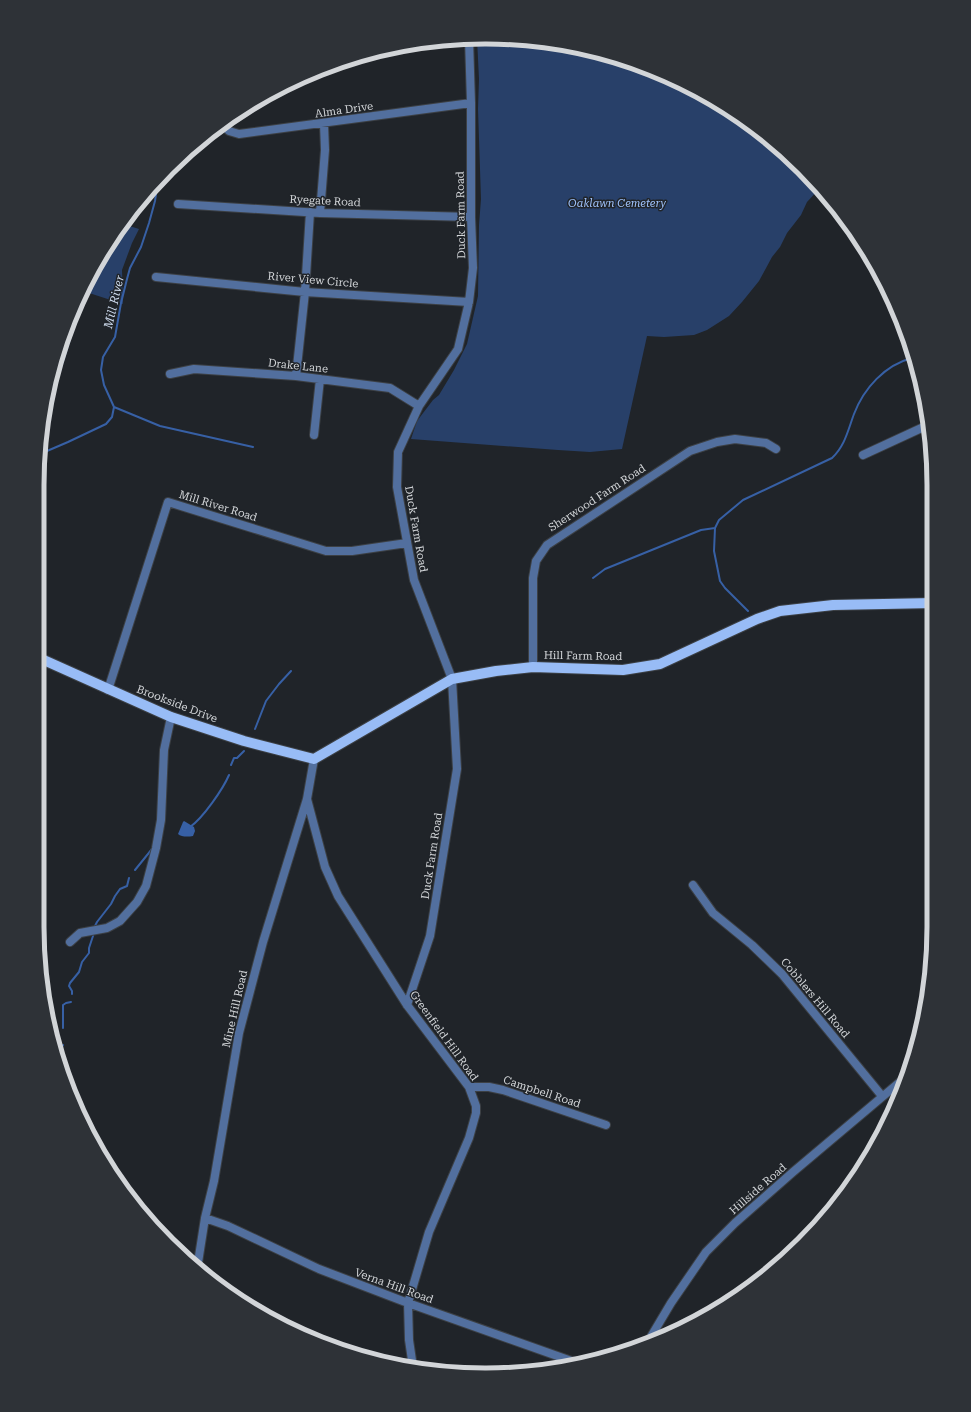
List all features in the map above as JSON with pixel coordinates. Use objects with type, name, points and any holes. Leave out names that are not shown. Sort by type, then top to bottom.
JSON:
[{"type":"main road","name":"Hill Farm Road","points":[[314,759],[452,679],[496,671],[533,667],[623,670],[660,664],[758,619],[780,611],[833,605],[927,604]]},
{"type":"main road","name":"Brookside Drive","points":[[44,660],[108,690],[172,717],[244,741],[314,759]]},
{"type":"street","name":"Duck Farm Road","points":[[407,1005],[430,936],[458,769],[452,679],[414,580],[397,487],[398,452],[419,406],[458,349],[470,302],[473,268],[469,45]]},
{"type":"street","name":"Alma Drive","points":[[226,128],[229,131],[239,134],[324,124],[471,103]]},
{"type":"street","points":[[320,213],[324,124]]},
{"type":"street","name":"Ryegate Road","points":[[178,204],[320,213],[471,217]]},
{"type":"street","points":[[296,376],[305,292],[310,212]]},
{"type":"street","name":"River View Circle","points":[[156,277],[305,292],[470,302]]},
{"type":"street","name":"Drake Lane","points":[[170,374],[194,369],[320,379],[390,388],[419,406]]},
{"type":"street","points":[[314,436],[320,379]]},
{"type":"street","points":[[863,455],[923,427]]},
{"type":"street","name":"Sherwood Farm Road","points":[[533,667],[533,578],[536,561],[547,545],[690,451],[735,438],[766,443],[776,449]]},
{"type":"street","name":"Mill River Road","points":[[108,690],[168,502],[326,551],[352,551],[407,543]]},
{"type":"street","points":[[70,942],[80,933],[107,928],[120,921],[137,902],[146,886],[156,848],[161,820],[164,750],[172,717]]},
{"type":"street","name":"Mine Hill Road","points":[[197,1261],[214,1180],[239,1033],[263,942],[307,799],[314,759]]},
{"type":"street","name":"Greenfield Hill Road","points":[[307,799],[325,867],[338,896],[407,1005],[469,1087],[476,1106],[469,1138],[429,1232],[408,1303],[409,1340],[412,1362]]},
{"type":"street","name":"Cobblers Hill Road","points":[[693,885],[713,913],[782,974],[882,1096]]},
{"type":"street","name":"Hillside Road","points":[[652,1335],[670,1303],[706,1252],[735,1223],[898,1083]]},
{"type":"street","name":"Campbell Road","points":[[469,1087],[489,1087],[503,1090],[606,1125]]},
{"type":"street","name":"Verna Hill Road","points":[[205,1218],[228,1226],[319,1269],[408,1303],[570,1360]]},
{"type":"green space","name":"Oaklawn Cemetery","points":[[477,44],[514,45],[572,52],[627,67],[681,90],[731,118],[777,154],[798,173],[816,193],[807,202],[801,215],[787,233],[759,281],[729,316],[707,330],[694,335],[664,337],[647,336],[622,449],[590,452],[411,439],[417,421],[433,400],[439,395],[467,344],[478,296],[481,199],[478,109],[479,79]]},
{"type":"green space","points":[[129,226],[139,229],[122,270],[123,304],[89,293],[103,265]]},
{"type":"green space","points":[[78,316],[56,387],[67,344]]},
{"type":"shaded area","points":[[184,821],[194,827],[195,831],[193,836],[181,836],[178,834]]},
{"type":"waterway","name":"Mill River","points":[[46,452],[106,424],[112,417],[114,407],[104,385],[101,370],[103,357],[115,337],[121,303],[130,268],[141,247],[149,223],[156,191]]},
{"type":"waterway","points":[[748,611],[720,581],[714,551],[715,528],[719,520],[743,500],[832,458],[843,443],[863,395],[884,372],[902,361],[908,359]]},
{"type":"waterway","points":[[114,407],[160,426],[253,447]]},
{"type":"waterway","points":[[593,578],[605,569],[701,530],[715,528]]},
{"type":"waterway","points":[[255,729],[266,701],[291,671]]},
{"type":"waterway","points":[[231,765],[234,758],[237,758],[244,751]]},
{"type":"waterway","points":[[190,827],[201,817],[212,803],[229,775]]},
{"type":"waterway","points":[[135,870],[152,849]]},
{"type":"waterway","points":[[95,926],[120,889],[127,886],[129,878]]},
{"type":"waterway","points":[[72,994],[69,986],[70,983],[79,972],[82,962],[89,953],[93,936]]},
{"type":"waterway","points":[[63,1028],[63,1005],[71,1002]]}]
